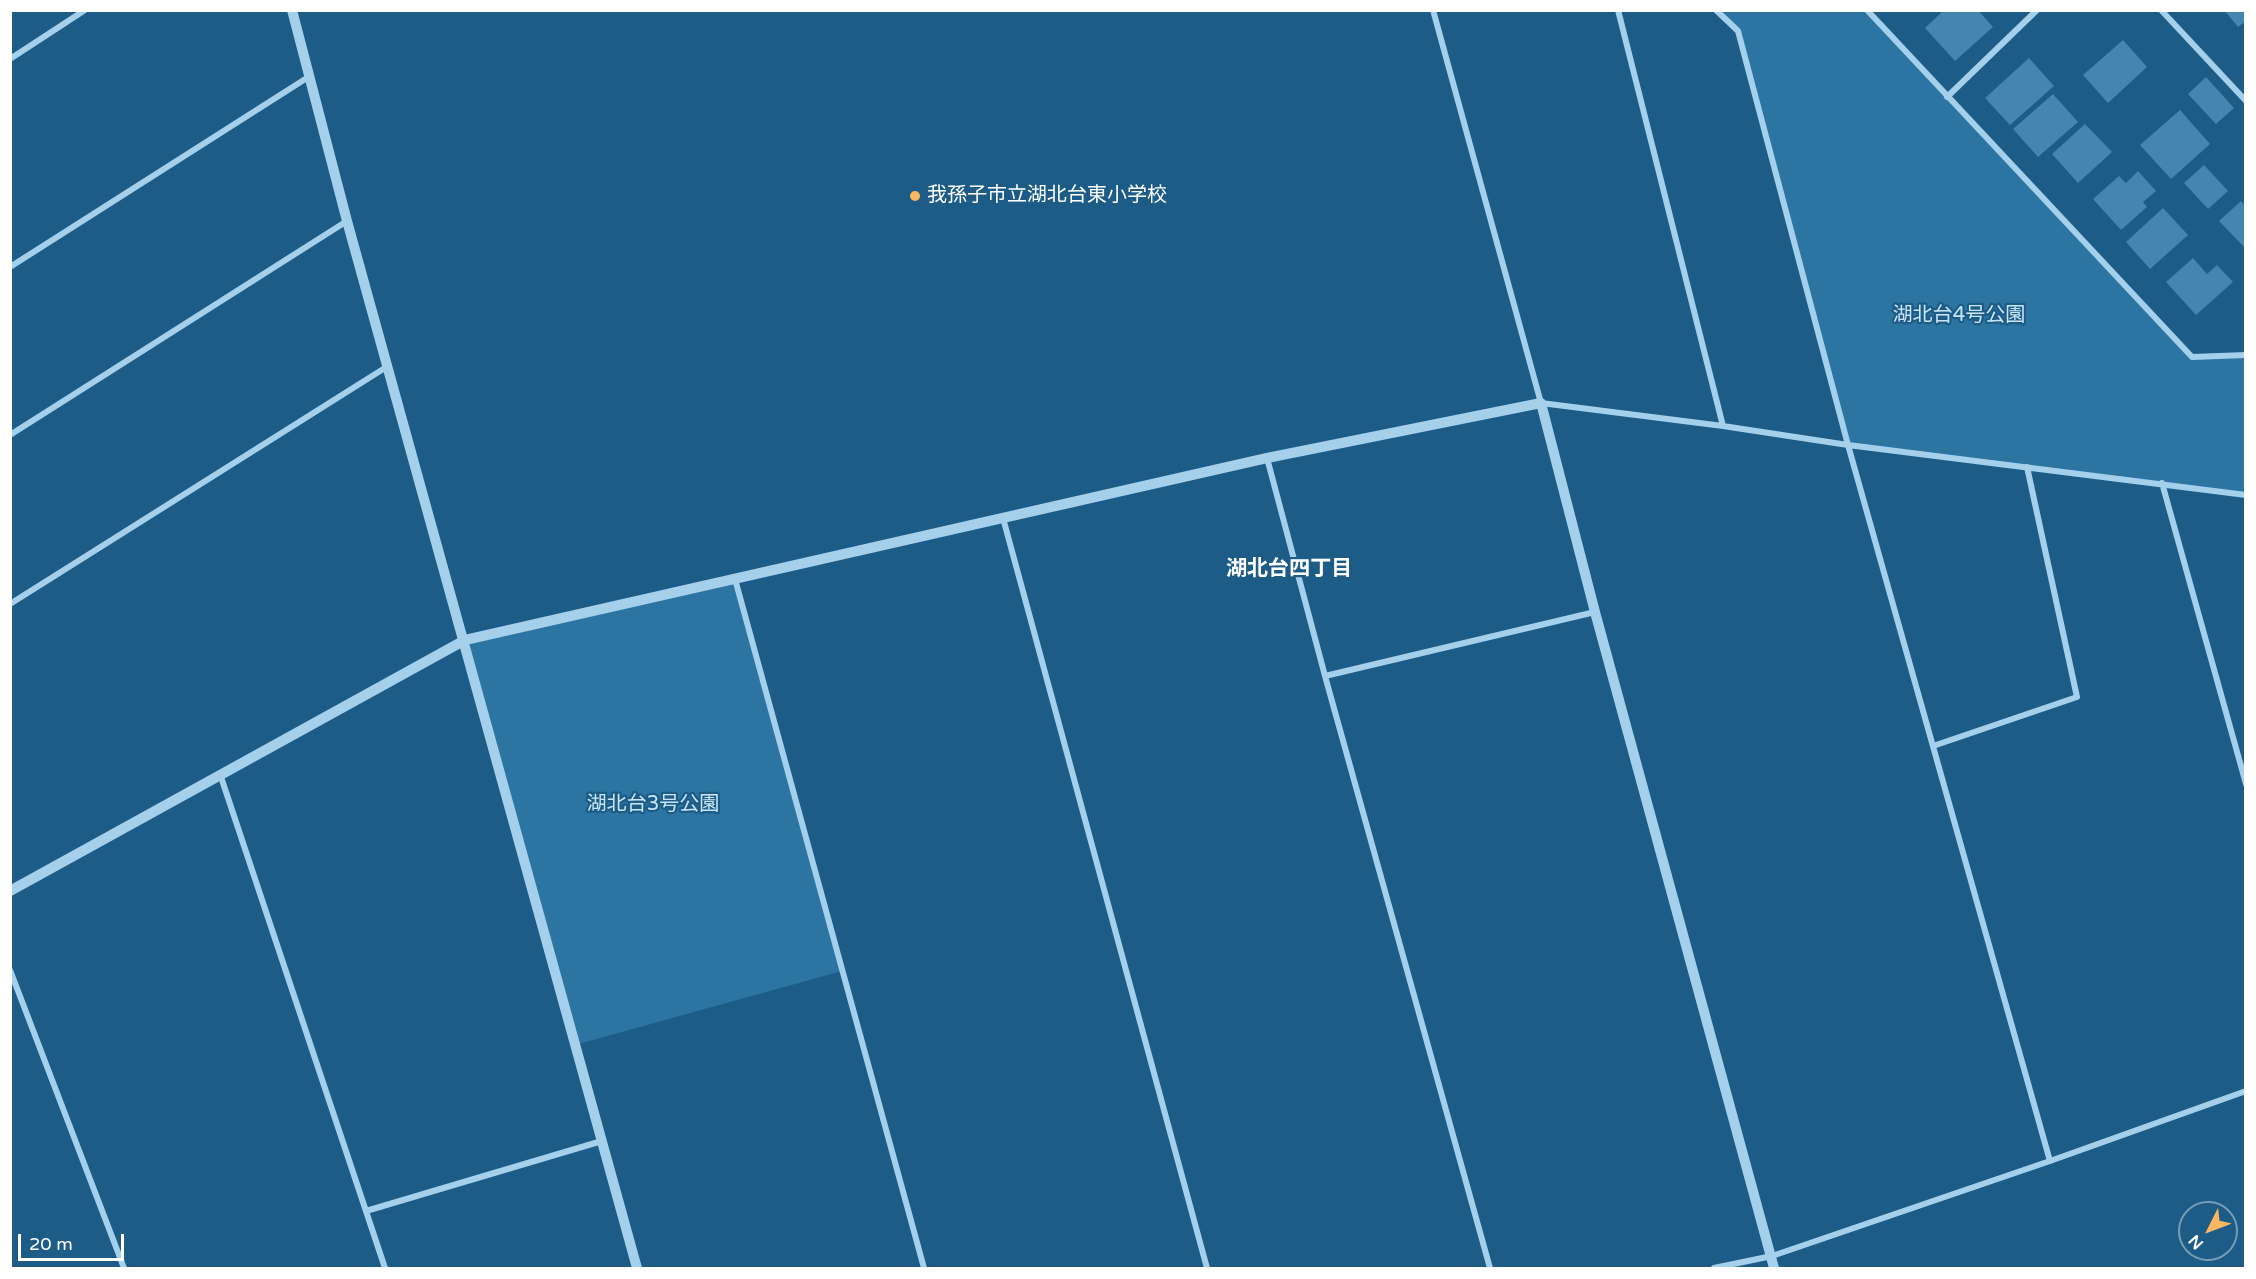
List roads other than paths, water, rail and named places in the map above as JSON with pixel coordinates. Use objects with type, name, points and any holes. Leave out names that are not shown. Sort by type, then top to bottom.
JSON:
[{"type":"street","points":[[10,59],[86,10]]},
{"type":"street","points":[[292,10],[347,221],[465,640],[637,1269]]},
{"type":"street","points":[[1433,10],[1774,1269]]},
{"type":"street","points":[[1618,10],[1723,426]]},
{"type":"street","points":[[1716,10],[1738,31],[1848,445],[2050,1161]]},
{"type":"street","points":[[1867,10],[2192,357],[2246,355]]},
{"type":"street","points":[[1947,97],[2037,10]]},
{"type":"street","points":[[2161,10],[2246,101]]},
{"type":"street","points":[[10,267],[310,76]]},
{"type":"street","points":[[10,435],[347,221]]},
{"type":"street","points":[[10,604],[389,366]]},
{"type":"street","points":[[10,891],[465,640],[1267,458],[1541,403],[1723,426],[1848,445],[2246,495]]},
{"type":"street","points":[[1267,458],[1490,1269]]},
{"type":"street","points":[[1933,746],[2077,697],[2027,467]]},
{"type":"street","points":[[2162,483],[2246,784]]},
{"type":"street","points":[[1003,517],[1207,1269]]},
{"type":"street","points":[[735,579],[924,1269]]},
{"type":"street","points":[[1325,675],[1595,612]]},
{"type":"street","points":[[220,774],[385,1269]]},
{"type":"street","points":[[10,970],[124,1269]]},
{"type":"street","points":[[1714,1269],[1772,1256],[2246,1091]]},
{"type":"street","points":[[366,1211],[602,1141]]},
{"type":"place","name":"我孫子市立湖北台東小学校","points":[[915,196]]},
{"type":"district","name":"湖北台四丁目","points":[[1289,569]]},
{"type":"park label","name":"湖北台4号公園","points":[[1959,316]]},
{"type":"park label","name":"湖北台3号公園","points":[[653,805]]}]
